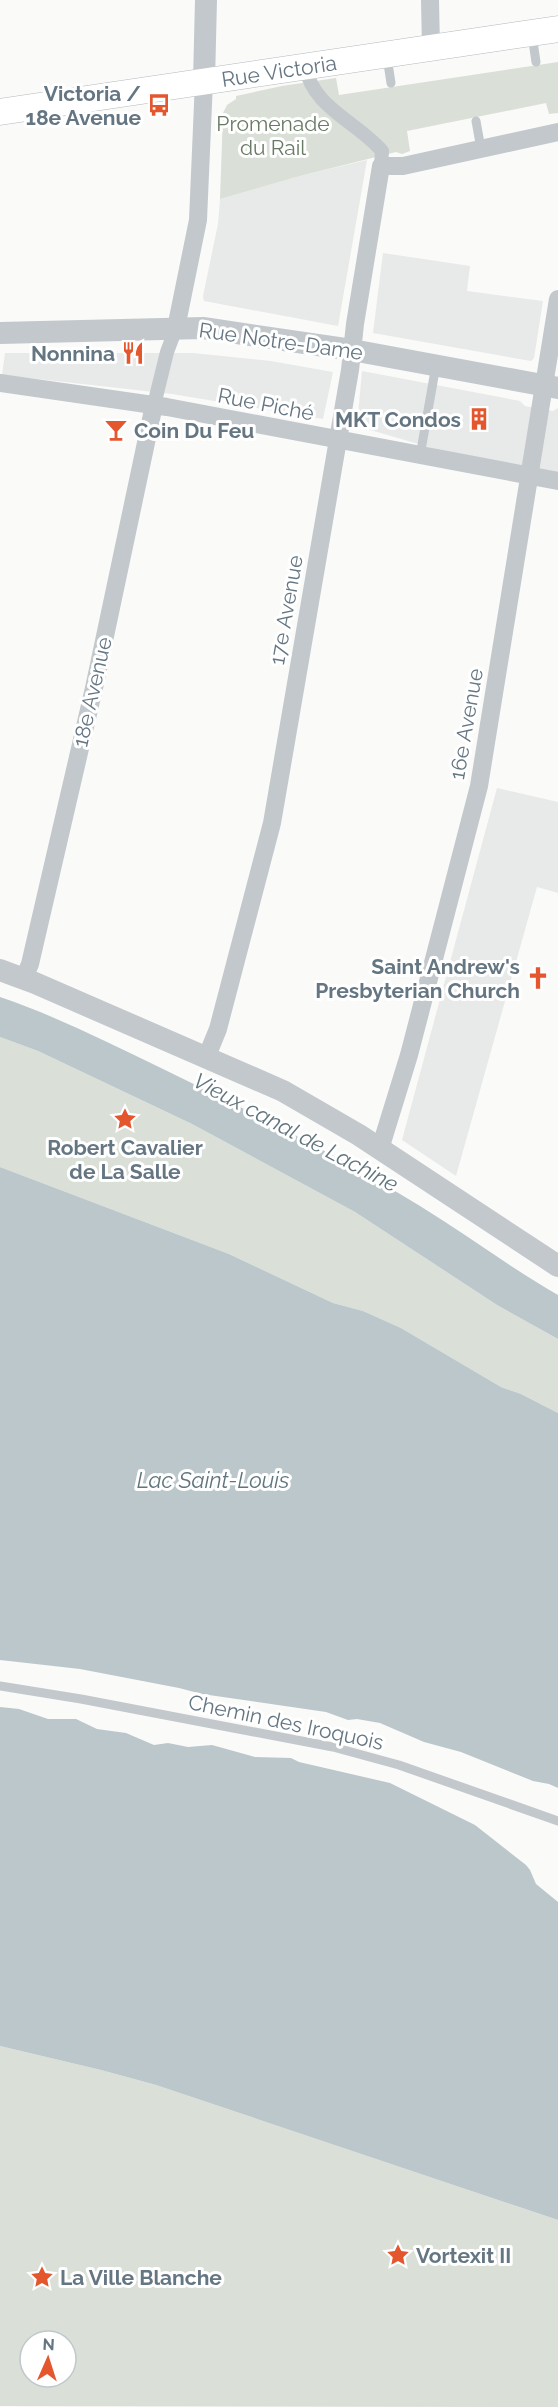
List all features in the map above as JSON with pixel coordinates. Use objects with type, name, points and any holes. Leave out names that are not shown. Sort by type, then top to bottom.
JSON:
[{"type":"main road","name":"Rue Victoria","points":[[0,112],[558,29]]},
{"type":"street","points":[[154,405],[167,352],[176,328],[198,220],[206,0]]},
{"type":"street","points":[[430,0],[431,48]]},
{"type":"street","points":[[305,66],[310,85],[320,99],[380,148],[383,153],[381,166],[403,166],[558,132]]},
{"type":"street","name":"17e Avenue","points":[[207,1056],[218,1029],[272,822],[338,441],[381,166]]},
{"type":"street","name":"16e Avenue","points":[[380,1149],[409,1055],[479,786],[530,477],[551,387],[558,299]]},
{"type":"street","name":"Rue Notre-Dame","points":[[0,333],[203,327],[352,350],[551,387]]},
{"type":"street","name":"Rue Piché","points":[[0,383],[154,405],[558,481]]},
{"type":"street","name":"18e Avenue","points":[[24,978],[30,964],[94,688],[154,405]]},
{"type":"street","points":[[0,970],[24,978],[207,1056],[283,1091],[380,1149],[558,1266]]},
{"type":"lane","points":[[531,33],[536,62]]},
{"type":"lane","points":[[387,54],[391,83]]},
{"type":"lane","points":[[476,121],[481,149]]},
{"type":"lane","points":[[420,456],[436,365]]},
{"type":"lane","name":"Chemin des Iroquois","points":[[0,1686],[92,1701],[333,1747],[399,1765],[558,1821]]},
{"type":"shaded area","points":[[367,160],[338,326],[204,301],[203,296],[218,224],[220,199]]},
{"type":"shaded area","points":[[383,253],[470,266],[467,291],[543,301],[534,358],[531,361],[373,333]]},
{"type":"shaded area","points":[[5,353],[193,353],[271,361],[333,372],[323,419],[172,394],[2,375]]},
{"type":"shaded area","points":[[362,371],[520,401],[525,406],[553,411],[558,408],[558,480],[530,477],[357,426]]},
{"type":"shaded area","points":[[497,788],[558,802],[558,893],[537,887],[456,1176],[402,1140]]},
{"type":"green space","name":"Promenade du Rail","points":[[558,62],[558,113],[549,114],[546,103],[407,131],[410,151],[402,154],[396,152],[220,199],[223,113],[227,105],[236,99],[236,96],[336,78],[339,95]]},
{"type":"green space","points":[[0,1037],[38,1051],[192,1124],[355,1212],[497,1305],[558,1339],[558,1413],[521,1394],[501,1387],[401,1328],[363,1311],[333,1303],[229,1254],[0,1167]]},
{"type":"green space","points":[[0,2046],[156,2085],[558,2220],[558,2407],[0,2406]]},
{"type":"water","points":[[0,997],[82,1030],[228,1101],[325,1151],[420,1206],[558,1295],[558,1339],[497,1305],[355,1212],[192,1124],[38,1051],[0,1037]]},
{"type":"water","name":"Lac Saint-Louis","points":[[0,1167],[229,1254],[333,1303],[363,1311],[401,1328],[501,1387],[521,1394],[558,1413],[558,1788],[533,1781],[461,1752],[424,1742],[380,1723],[357,1719],[348,1720],[326,1712],[202,1694],[80,1669],[0,1660]]},
{"type":"water","points":[[0,1707],[19,1709],[48,1719],[76,1719],[97,1729],[126,1733],[154,1745],[168,1743],[188,1747],[212,1745],[255,1757],[291,1758],[299,1762],[390,1783],[475,1825],[526,1865],[536,1884],[558,1902],[558,2220],[156,2085],[0,2046]]},
{"type":"place","name":"Victoria / 18e Avenue","points":[[159,105]]},
{"type":"place","name":"Nonnina","points":[[133,353]]},
{"type":"place","name":"MKT Condos","points":[[479,419]]},
{"type":"place","name":"Coin Du Feu","points":[[116,430]]},
{"type":"place","name":"Saint Andrew's Presbyterian Church","points":[[538,978]]},
{"type":"place","name":"Robert Cavalier de La Salle","points":[[125,1119]]},
{"type":"place","name":"Vortexit II","points":[[398,2255]]},
{"type":"place","name":"La Ville Blanche","points":[[42,2277]]},
{"type":"water label","name":"Vieux canal de Lachine","points":[[296,1132]]}]
